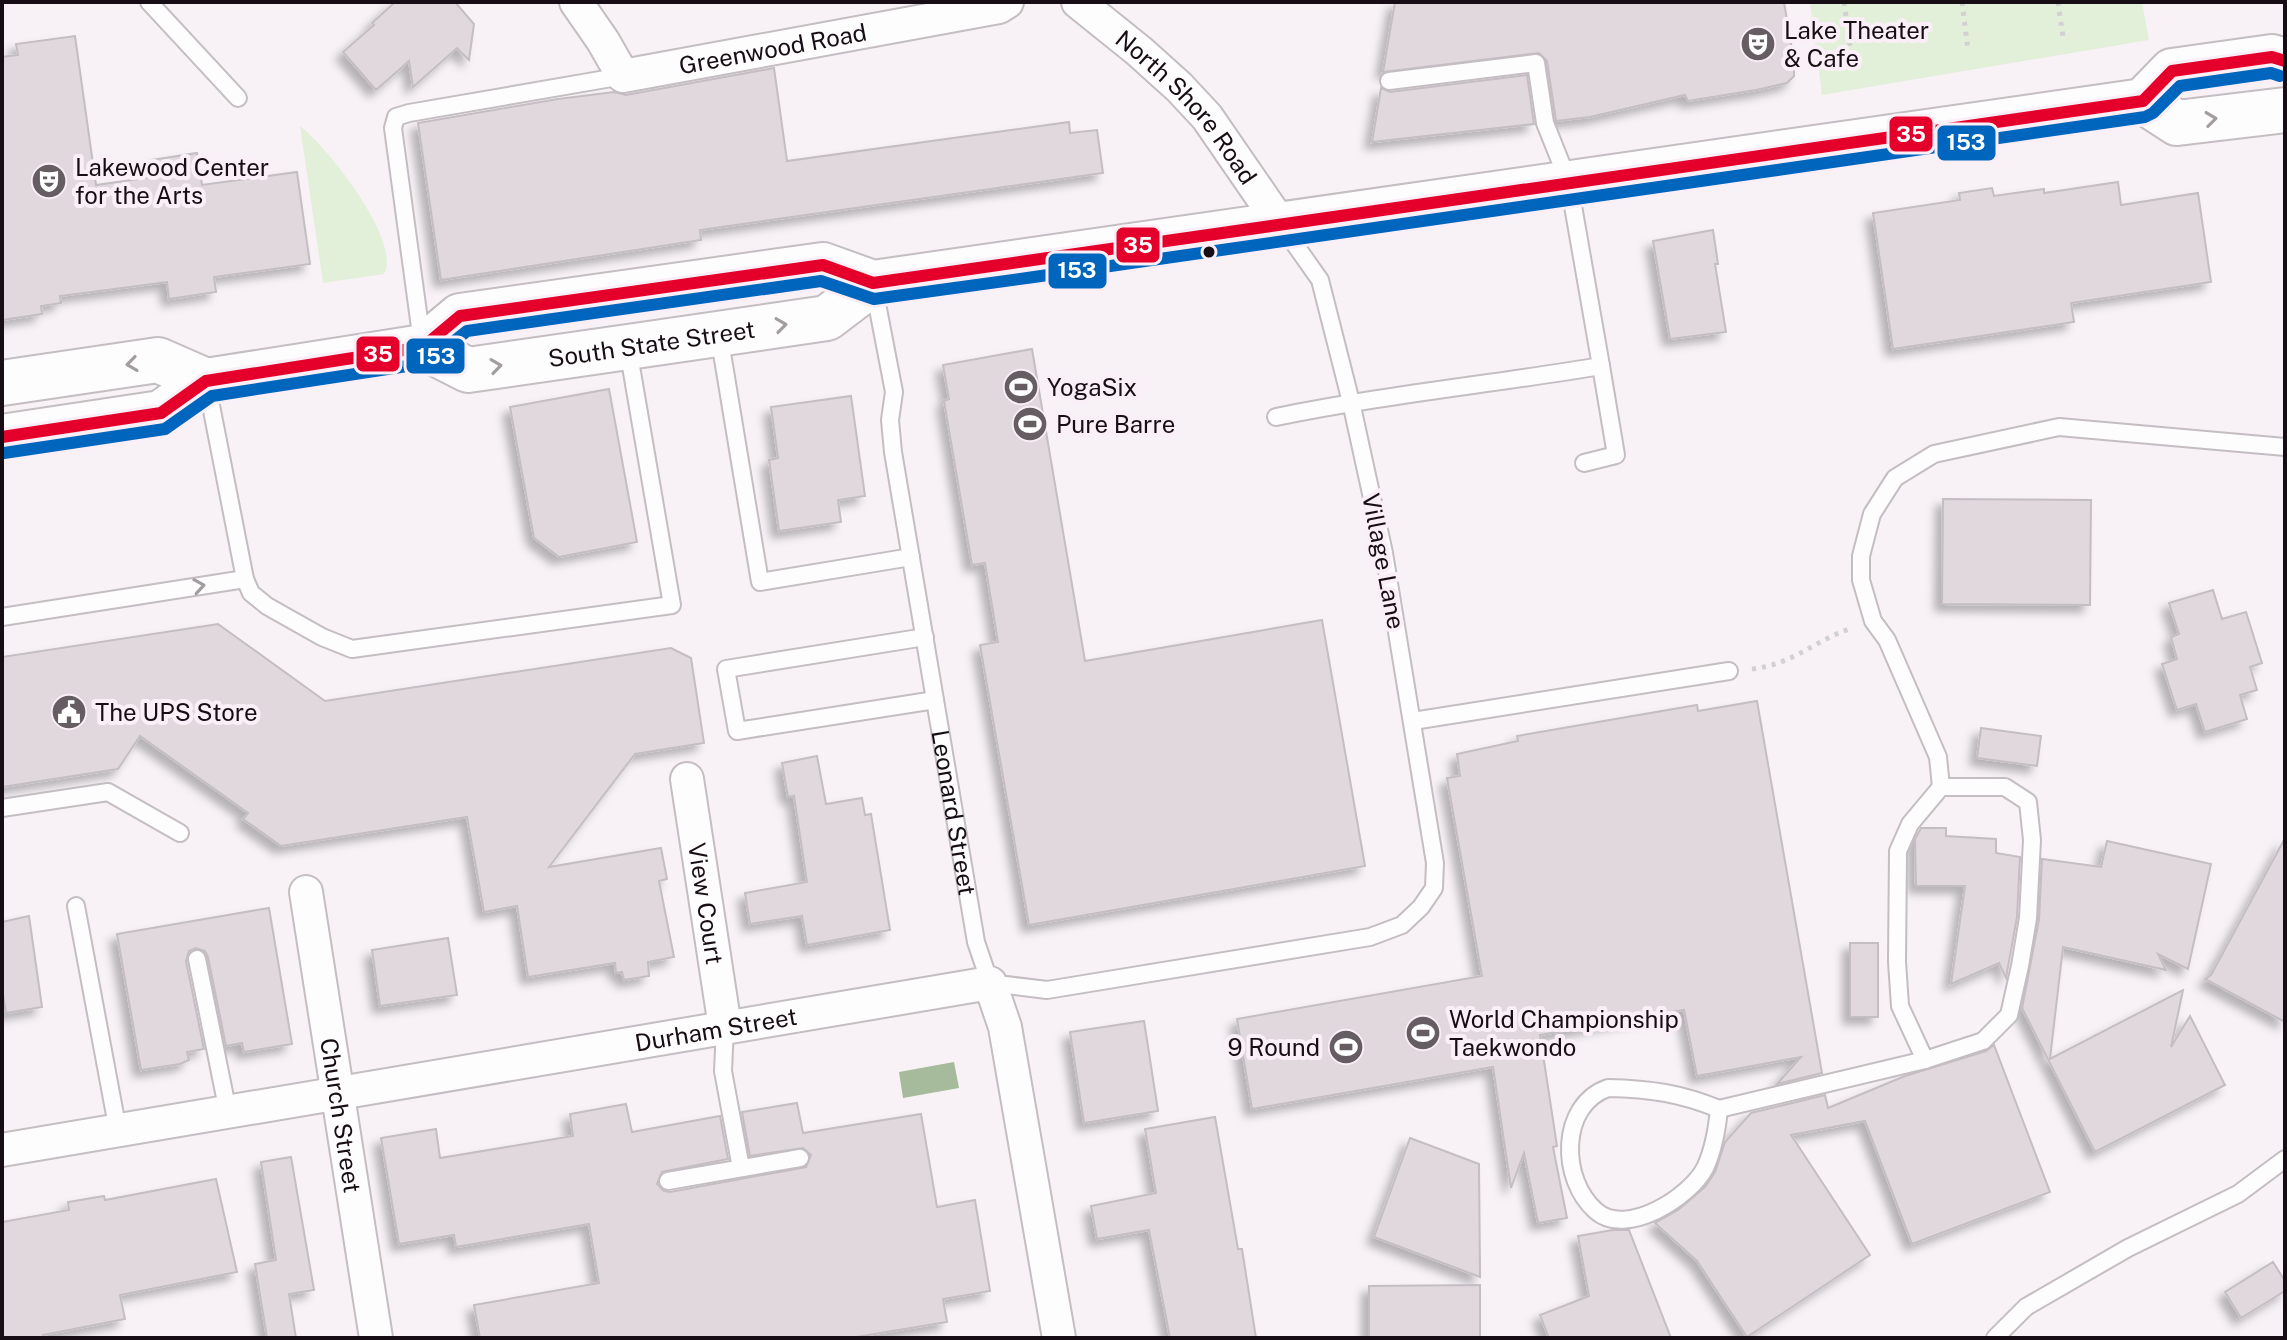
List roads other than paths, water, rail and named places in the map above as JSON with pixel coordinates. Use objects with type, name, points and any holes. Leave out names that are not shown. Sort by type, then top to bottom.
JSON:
[{"type":"main road","points":[[2285,61],[2272,57],[2172,71],[2143,101],[2177,123],[2285,110]]},
{"type":"main road","name":"South State Street","points":[[873,283],[827,318],[468,370],[423,347],[460,316],[823,265],[873,283],[2143,101]]},
{"type":"main road","points":[[2,437],[161,413],[206,381],[423,347]]},
{"type":"main road","points":[[2,383],[158,360],[206,381]]},
{"type":"street","points":[[576,2],[623,76]]},
{"type":"street","name":"Greenwood Road","points":[[623,76],[999,7],[1007,2]]},
{"type":"street","name":"North Shore Road","points":[[1078,2],[1139,51],[1207,117],[1282,226]]},
{"type":"street","name":"View Court","points":[[687,779],[725,1027]]},
{"type":"street","name":"Church Street","points":[[306,892],[376,1338]]},
{"type":"street","name":"Durham Street","points":[[2,1150],[990,983]]},
{"type":"street","name":"Leonard Street","points":[[990,983],[1005,1027],[1059,1338]]},
{"type":"lane","points":[[149,2],[238,98]]},
{"type":"lane","points":[[1389,81],[1536,63],[1546,126],[1569,183],[1616,455],[1584,463]]},
{"type":"lane","points":[[423,347],[393,128],[396,117],[623,76]]},
{"type":"lane","name":"Village Lane","points":[[1282,226],[1320,280],[1384,553],[1435,863],[1434,888],[1421,907]]},
{"type":"lane","name":"Leonard Street","points":[[873,283],[894,392],[890,420],[911,557],[976,942],[990,983]]},
{"type":"lane","points":[[719,334],[760,582],[911,557]]},
{"type":"lane","points":[[206,381],[245,579],[251,593],[267,606],[322,637],[352,649],[672,605],[628,347]]},
{"type":"lane","points":[[1276,417],[1351,402],[1601,366]]},
{"type":"lane","points":[[1925,1060],[1900,1006],[1897,962],[1898,851],[1910,824],[1941,787],[1938,757],[1912,692],[1887,640],[1873,621],[1861,580],[1861,556],[1872,514],[1895,478],[1934,454],[2059,427],[2285,447]]},
{"type":"lane","points":[[2,617],[245,579]]},
{"type":"lane","points":[[925,637],[726,669],[737,731],[935,700]]},
{"type":"lane","points":[[1413,721],[1729,671]]},
{"type":"lane","points":[[1719,1109],[1716,1139],[1704,1170],[1686,1190],[1661,1208],[1622,1220],[1609,1218],[1597,1213],[1581,1194],[1575,1180],[1571,1153],[1573,1125],[1577,1113],[1598,1092],[1608,1088],[1644,1089],[1686,1095],[1719,1109],[1925,1060],[1983,1041],[2009,1015],[2028,918],[2032,840],[2028,802],[2005,787],[1941,787]]},
{"type":"lane","points":[[2,808],[108,792],[180,833]]},
{"type":"lane","points":[[76,906],[118,1131]]},
{"type":"lane","name":"Durham Street","points":[[990,983],[1047,990],[1370,937],[1402,925],[1421,907]]},
{"type":"lane","points":[[197,959],[228,1112]]},
{"type":"lane","points":[[725,1027],[723,1071],[741,1168]]},
{"type":"lane","points":[[668,1181],[800,1158]]},
{"type":"lane","points":[[1995,1338],[2026,1307],[2128,1248],[2238,1194],[2285,1159]]},
{"type":"place","name":"Lake Theater & Cafe","points":[[1758,44]]},
{"type":"place","name":"Lakewood Center for the Arts","points":[[49,181]]},
{"type":"place","name":"YogaSix","points":[[1021,387]]},
{"type":"place","name":"Pure Barre","points":[[1030,424]]},
{"type":"place","name":"The UPS Store","points":[[69,712]]},
{"type":"place","name":"World Championship Taekwondo","points":[[1423,1033]]},
{"type":"place","name":"9 Round","points":[[1346,1047]]}]
